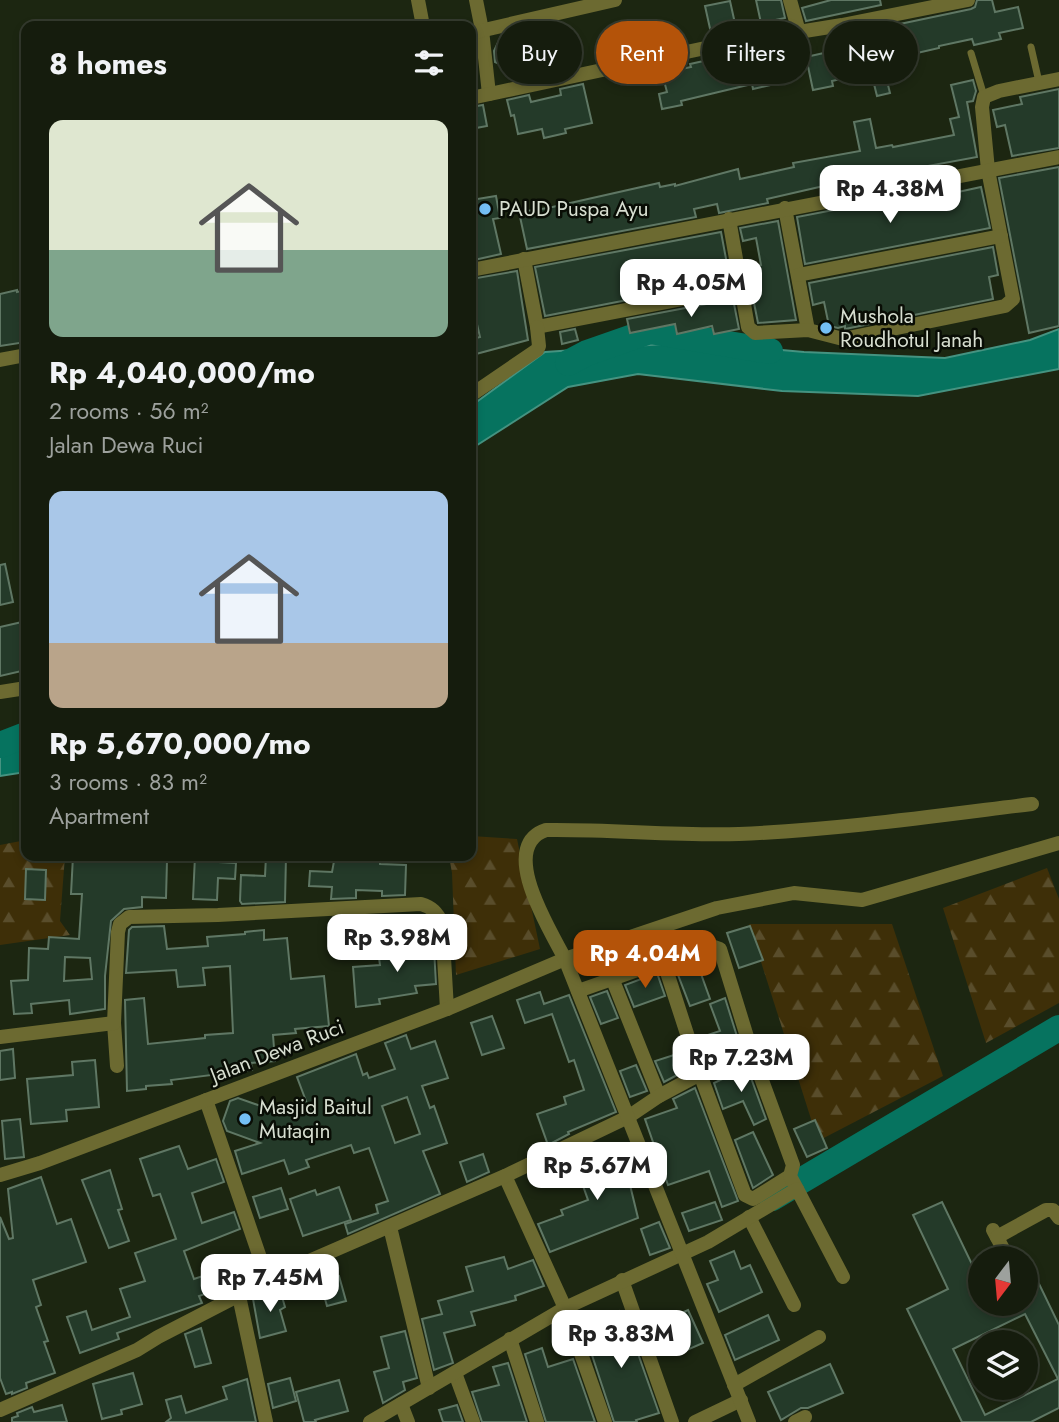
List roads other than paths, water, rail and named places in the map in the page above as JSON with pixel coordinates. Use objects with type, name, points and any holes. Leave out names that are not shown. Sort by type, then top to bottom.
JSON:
[{"type":"street","points":[[418,0],[422,21]]},
{"type":"street","points":[[476,0],[477,31],[489,94]]},
{"type":"street","points":[[477,31],[615,0]]},
{"type":"street","points":[[790,0],[796,21]]},
{"type":"street","points":[[810,30],[967,0]]},
{"type":"street","points":[[476,97],[702,49]]},
{"type":"street","points":[[729,219],[750,331],[761,334],[808,330],[843,340],[1005,306],[1010,303],[1013,295],[988,170],[982,107],[984,97],[999,91],[1059,79]]},
{"type":"street","points":[[476,269],[1059,157]]},
{"type":"street","points":[[785,208],[808,330]]},
{"type":"street","points":[[798,275],[1001,236]]},
{"type":"street","points":[[476,387],[537,350],[537,327],[524,259]]},
{"type":"street","points":[[537,327],[740,288]]},
{"type":"street","points":[[0,360],[21,356]]},
{"type":"street","points":[[0,692],[21,689]]},
{"type":"street","points":[[749,1422],[578,990],[534,899],[527,878],[529,846],[541,832],[555,830],[657,835],[752,833],[856,826],[1032,804]]},
{"type":"street","name":"Jalan Dewa Ruci","points":[[0,1175],[40,1163],[447,1009],[565,959],[717,908],[794,893],[863,900],[1059,843]]},
{"type":"street","points":[[117,1066],[114,1023],[118,932],[120,923],[128,918],[421,904],[435,912],[442,923],[447,1009]]},
{"type":"street","points":[[578,990],[709,945],[720,949],[752,1053],[793,1165],[794,1183],[843,1277]]},
{"type":"street","points":[[663,960],[726,1149],[748,1198],[753,1199],[794,1183]]},
{"type":"street","points":[[612,978],[659,1096]]},
{"type":"street","points":[[0,1037],[114,1023]]},
{"type":"street","points":[[0,1410],[137,1350],[317,1256],[505,1176],[628,1117],[659,1096],[700,1074],[752,1053]]},
{"type":"street","points":[[206,1100],[268,1280]]},
{"type":"street","points":[[505,1176],[565,1308],[605,1422]]},
{"type":"street","points":[[370,1422],[565,1308],[708,1242],[794,1183]]},
{"type":"street","points":[[1002,1246],[995,1233],[1046,1210],[1053,1210],[1059,1218]]},
{"type":"street","points":[[749,1216],[794,1305]]},
{"type":"street","points":[[390,1227],[429,1388]]},
{"type":"street","points":[[622,1280],[672,1422]]},
{"type":"street","points":[[239,1296],[267,1422]]},
{"type":"street","points":[[734,1385],[819,1338]]},
{"type":"street","points":[[510,1339],[537,1422]]},
{"type":"street","points":[[455,1373],[473,1422]]},
{"type":"street","points":[[695,1422],[741,1400]]},
{"type":"street","points":[[401,1404],[408,1422]]},
{"type":"lane","points":[[1031,47],[1039,83]]},
{"type":"lane","points":[[971,53],[984,97]]},
{"type":"water","points":[[1059,329],[1059,369],[918,396],[782,391],[638,374],[568,387],[476,446],[476,402],[545,352],[694,342],[804,352],[945,358],[1030,340]]},
{"type":"water","points":[[21,744],[21,773],[0,776],[0,755]]},
{"type":"waterway","points":[[568,363],[587,353],[650,331],[770,351]]},
{"type":"waterway","points":[[0,745],[21,737]]},
{"type":"waterway","points":[[772,1198],[1059,1028]]},
{"type":"place","name":"PAUD Puspa Ayu","points":[[485,209]]},
{"type":"place","name":"Mushola Roudhotul Janah","points":[[826,328]]},
{"type":"place","name":"Masjid Baitul Mutaqin","points":[[245,1119]]}]
